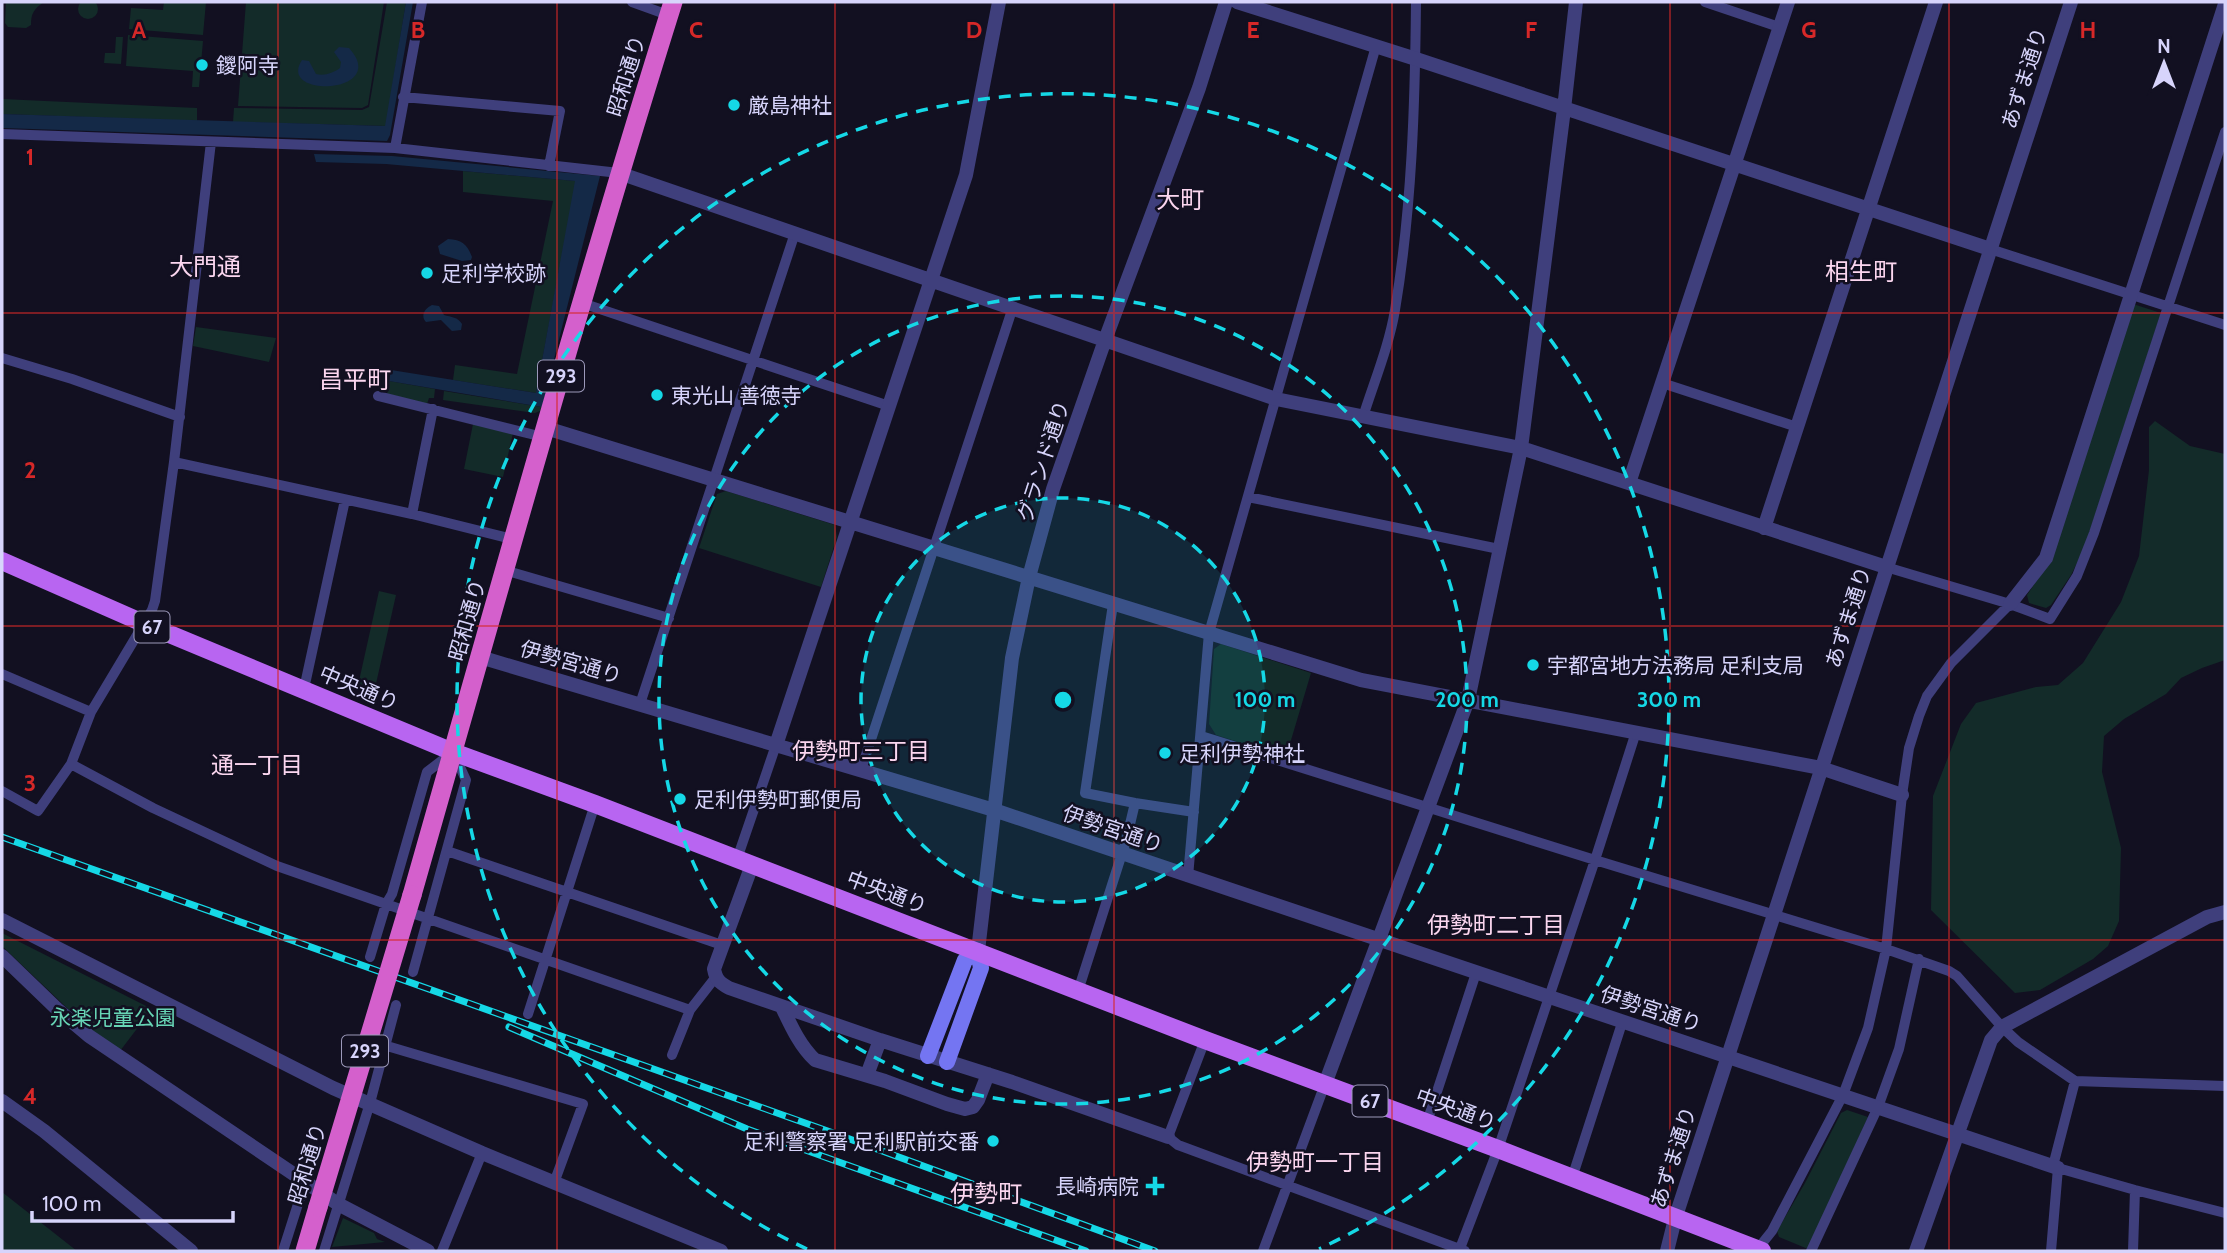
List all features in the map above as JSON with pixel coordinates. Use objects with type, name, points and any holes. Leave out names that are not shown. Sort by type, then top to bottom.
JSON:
[{"type":"highway","name":"昭和通り","points":[[305,1251],[412,895],[512,539],[670,8]]},
{"type":"main road","name":"中央通り","points":[[2,561],[453,752],[595,804],[1205,1040],[1498,1149],[1758,1251]]},
{"type":"main road","points":[[928,1055],[965,960],[978,951],[981,968],[947,1062]]},
{"type":"street","points":[[395,148],[422,2]]},
{"type":"street","points":[[632,2],[670,8]]},
{"type":"street","points":[[672,1055],[690,1010],[715,978],[715,969],[776,745],[966,175],[999,2]]},
{"type":"street","name":"グランド通り","points":[[978,951],[1012,658],[1029,578],[1053,489],[1105,340],[1199,88],[1226,2]]},
{"type":"street","points":[[1237,2],[2225,325]]},
{"type":"street","points":[[1363,417],[1395,311],[1409,195],[1416,2]]},
{"type":"street","points":[[1263,1251],[1468,700],[1521,448],[1576,2]]},
{"type":"street","points":[[1705,2],[1779,27]]},
{"type":"street","points":[[1629,483],[1788,2]]},
{"type":"street","points":[[1764,528],[1936,2]]},
{"type":"street","name":"あずま通り","points":[[1667,1249],[1773,915],[2071,2]]},
{"type":"street","points":[[1758,1251],[1772,1231],[1843,1095],[1868,1028],[1886,949],[1909,748],[1927,696],[1951,663],[2010,604],[2046,558],[2225,4]]},
{"type":"street","points":[[1188,877],[1209,633],[1376,46]]},
{"type":"street","points":[[404,97],[560,111],[549,166]]},
{"type":"street","points":[[2,134],[395,148],[620,173],[1276,399],[1521,448],[2050,618],[2077,576],[2094,533],[2225,132]]},
{"type":"street","points":[[2,791],[38,811],[71,764],[91,712],[155,601],[180,417],[211,142]]},
{"type":"street","points":[[640,704],[795,233]]},
{"type":"street","points":[[582,303],[889,406]]},
{"type":"street","points":[[861,770],[1013,307]]},
{"type":"street","points":[[2,358],[180,417]]},
{"type":"street","points":[[1662,383],[1797,427]]},
{"type":"street","points":[[379,396],[545,432],[714,479],[1361,680],[1821,768],[1902,795]]},
{"type":"street","points":[[412,514],[433,408]]},
{"type":"street","points":[[174,462],[412,514],[512,539]]},
{"type":"street","points":[[1248,497],[1499,549]]},
{"type":"street","points":[[304,689],[345,499]]},
{"type":"street","points":[[505,570],[669,618]]},
{"type":"street","points":[[1113,604],[1084,793],[1194,812]]},
{"type":"street","name":"伊勢宮通り","points":[[480,657],[994,810],[2056,1167]]},
{"type":"street","points":[[2,674],[91,712]]},
{"type":"street","points":[[715,978],[729,989],[988,1074],[1168,1137],[1178,1145],[1461,1251],[1549,998],[1636,732]]},
{"type":"street","points":[[1201,736],[1919,959],[1957,976],[2018,1042],[2075,1081],[2225,1086]]},
{"type":"street","points":[[370,957],[386,904],[392,894],[427,772],[453,752],[466,780],[413,972]]},
{"type":"street","points":[[71,764],[153,808],[277,866],[690,1010]]},
{"type":"street","points":[[1078,991],[1122,854],[1135,803]]},
{"type":"street","points":[[528,1014],[595,804]]},
{"type":"street","points":[[447,851],[722,945]]},
{"type":"street","points":[[1916,1251],[1992,1040],[2002,1027],[2207,918],[2225,912]]},
{"type":"street","points":[[2,920],[334,1088],[482,1153],[722,1251]]},
{"type":"street","points":[[2,956],[89,1036],[338,1204],[428,1251]]},
{"type":"street","points":[[1811,1251],[1878,1107],[1899,1049],[1919,959]]},
{"type":"street","points":[[1427,1122],[1476,973]]},
{"type":"street","points":[[324,1251],[387,1046],[396,1005]]},
{"type":"street","points":[[782,1007],[793,1031],[815,1060],[867,1075],[947,1104],[965,1109],[973,1107],[988,1074]]},
{"type":"street","points":[[1572,1178],[1622,1023]]},
{"type":"street","points":[[867,1075],[880,1040]]},
{"type":"street","points":[[1168,1137],[1205,1040]]},
{"type":"street","points":[[387,1046],[583,1104],[554,1183]]},
{"type":"street","points":[[2051,1251],[2056,1167],[2075,1081]]},
{"type":"street","points":[[2,1101],[44,1131],[191,1251]]},
{"type":"street","points":[[442,1251],[482,1153]]},
{"type":"street","points":[[2056,1167],[2225,1213]]},
{"type":"street","points":[[283,1251],[305,1182]]},
{"type":"street","points":[[2133,1251],[2134,1190]]},
{"type":"green space","points":[[88,-1],[95,2],[98,9],[95,16],[88,19],[81,16],[78,9],[81,2]]},
{"type":"green space","points":[[6,2],[44,2],[34,12],[31,25],[26,28],[8,27],[5,23]]},
{"type":"green space","points":[[164,2],[206,2],[203,35],[129,29],[131,8],[163,10]]},
{"type":"green space","points":[[246,2],[384,2],[368,105],[362,108],[238,106]]},
{"type":"green space","points":[[387,2],[406,2],[386,126],[233,122],[234,108],[362,110],[369,107]]},
{"type":"green space","points":[[128,35],[203,41],[199,87],[192,87],[193,71],[126,66]]},
{"type":"green space","points":[[116,37],[123,37],[121,64],[104,63],[105,53],[115,53]]},
{"type":"green space","points":[[2,99],[197,108],[197,121],[2,114]]},
{"type":"green space","points":[[463,171],[576,181],[536,393],[453,380],[455,365],[517,374],[553,201],[463,192]]},
{"type":"green space","points":[[2133,304],[2161,313],[2084,549],[2051,605],[2046,608],[2029,603],[2027,595],[2050,561]]},
{"type":"green space","points":[[196,327],[276,338],[269,362],[193,346]]},
{"type":"green space","points":[[389,381],[435,389],[434,398],[429,398],[427,404],[387,395]]},
{"type":"green space","points":[[444,391],[542,407],[535,413],[443,400]]},
{"type":"green space","points":[[2155,421],[2190,446],[2225,454],[2225,660],[2181,678],[2166,694],[2124,719],[2104,736],[2102,772],[2121,848],[2119,921],[2108,946],[2093,959],[2040,990],[2015,993],[1931,910],[1933,796],[1961,724],[1976,703],[2036,687],[2058,685],[2083,663],[2121,602],[2139,556],[2149,470],[2149,427]]},
{"type":"green space","points":[[473,424],[513,433],[503,477],[464,469]]},
{"type":"green space","points":[[726,491],[835,525],[837,537],[821,587],[699,548],[717,494]]},
{"type":"green space","points":[[379,591],[396,595],[373,697],[357,690]]},
{"type":"green space","points":[[1221,644],[1311,673],[1286,757],[1216,735],[1209,724],[1214,649]]},
{"type":"green space","name":"永楽児童公園","points":[[2,933],[152,1009],[120,1051],[86,1026],[2,946]]},
{"type":"green space","points":[[1847,1110],[1868,1117],[1808,1249],[1779,1237],[1777,1231],[1841,1113]]},
{"type":"green space","points":[[2,1192],[77,1251],[2,1251]]},
{"type":"green space","points":[[343,1218],[374,1233],[377,1239],[385,1242],[332,1247]]},
{"type":"water","points":[[406,2],[413,2],[387,141],[2,128],[2,114],[385,126]]},
{"type":"water","points":[[339,47],[349,48],[358,63],[356,75],[346,82],[332,86],[304,81],[298,73],[302,60],[309,61],[316,74],[332,73],[340,68],[341,62],[334,52]]},
{"type":"water","points":[[314,154],[392,156],[600,176],[542,407],[389,381],[391,370],[536,393],[575,181],[386,164],[316,162]]},
{"type":"water","points":[[448,239],[457,240],[466,246],[471,260],[462,261],[440,254],[438,246]]},
{"type":"water","points":[[432,305],[439,306],[444,315],[458,320],[462,324],[461,330],[452,331],[441,320],[426,322],[424,312]]},
{"type":"railway","points":[[2,837],[836,1134],[1155,1251]]},
{"type":"railway","points":[[509,1027],[747,1129],[1086,1251]]},
{"type":"place","name":"鑁阿寺","points":[[202,65]]},
{"type":"place","name":"厳島神社","points":[[734,105]]},
{"type":"place","name":"足利学校跡","points":[[427,273]]},
{"type":"place","name":"東光山 善徳寺","points":[[657,395]]},
{"type":"place","name":"宇都宮地方法務局 足利支局","points":[[1533,665]]},
{"type":"place","name":"足利伊勢神社","points":[[1165,753]]},
{"type":"place","name":"足利伊勢町郵便局","points":[[680,799]]},
{"type":"place","name":"足利警察署 足利駅前交番","points":[[993,1141]]},
{"type":"place","name":"長崎病院","points":[[1155,1186]]},
{"type":"district","name":"大町","points":[[1180,199]]},
{"type":"district","name":"大門通","points":[[205,266]]},
{"type":"district","name":"相生町","points":[[1861,271]]},
{"type":"district","name":"昌平町","points":[[355,379]]},
{"type":"district","name":"伊勢町三丁目","points":[[861,751]]},
{"type":"district","name":"通一丁目","points":[[257,765]]},
{"type":"district","name":"伊勢町二丁目","points":[[1496,925]]},
{"type":"district","name":"伊勢町一丁目","points":[[1315,1162]]},
{"type":"district","name":"伊勢町","points":[[986,1193]]}]
